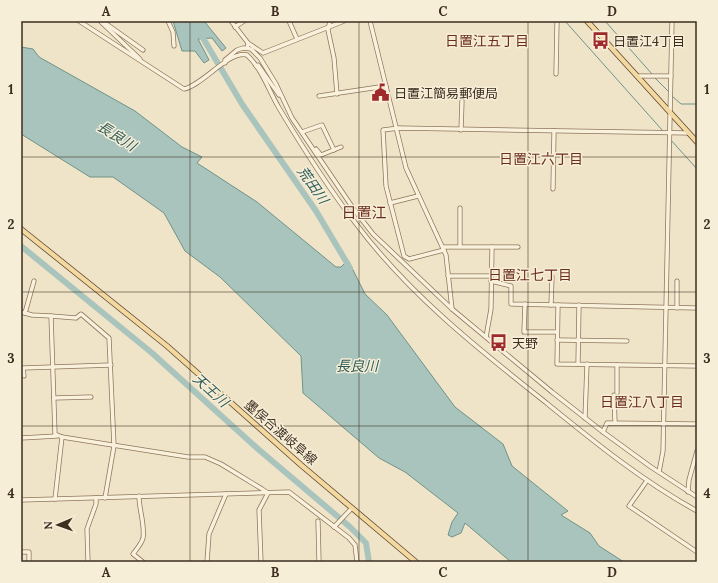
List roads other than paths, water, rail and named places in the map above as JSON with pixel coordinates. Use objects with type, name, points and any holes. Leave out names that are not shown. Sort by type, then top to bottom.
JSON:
[{"type":"main road","points":[[588,21],[670,112],[693,134],[697,142]]},
{"type":"main road","name":"墨俣合渡岐阜線","points":[[21,229],[167,346],[350,510],[416,562]]},
{"type":"street","points":[[79,21],[143,64],[184,89],[196,85],[236,55],[242,54],[251,59],[286,119],[346,210],[372,244],[410,286],[464,336],[576,428],[654,485],[697,511]]},
{"type":"street","points":[[101,21],[143,64]]},
{"type":"street","points":[[101,21],[143,50]]},
{"type":"street","points":[[168,21],[173,32],[174,46]]},
{"type":"street","points":[[231,21],[248,43],[263,53],[344,21]]},
{"type":"street","points":[[235,27],[244,21]]},
{"type":"street","points":[[289,21],[297,39]]},
{"type":"street","points":[[330,21],[328,30],[334,58],[337,94]]},
{"type":"street","points":[[370,21],[406,168],[443,248],[452,309]]},
{"type":"street","points":[[556,74],[557,21]]},
{"type":"street","points":[[659,472],[663,451],[664,423],[672,21]]},
{"type":"street","points":[[247,48],[248,43]]},
{"type":"street","points":[[225,63],[225,60],[237,50],[247,48]]},
{"type":"street","points":[[247,48],[264,63],[302,132],[350,205],[373,234],[452,309],[585,418],[659,472],[697,497]]},
{"type":"street","points":[[256,66],[258,65],[264,72],[282,98]]},
{"type":"street","points":[[637,76],[671,76]]},
{"type":"street","points":[[319,96],[386,86]]},
{"type":"street","points":[[461,130],[462,101]]},
{"type":"street","points":[[302,132],[322,125],[334,150]]},
{"type":"street","points":[[518,247],[460,246],[443,248],[408,259],[404,256],[386,186],[383,130],[554,131],[693,134]]},
{"type":"street","points":[[553,190],[554,131]]},
{"type":"street","points":[[312,146],[321,155],[341,147]]},
{"type":"street","points":[[390,202],[418,196]]},
{"type":"street","points":[[460,208],[460,246]]},
{"type":"street","points":[[486,337],[491,309],[490,276],[492,247]]},
{"type":"street","points":[[448,276],[490,276]]},
{"type":"street","points":[[552,277],[552,305]]},
{"type":"street","points":[[34,281],[23,312],[32,315],[76,318],[82,314],[109,338],[114,446],[106,498]]},
{"type":"street","points":[[491,281],[511,286],[511,304],[697,308]]},
{"type":"street","points":[[677,281],[677,308]]},
{"type":"street","points":[[525,304],[524,332],[557,332]]},
{"type":"street","points":[[558,305],[557,364],[697,366]]},
{"type":"street","points":[[578,364],[579,305]]},
{"type":"street","points":[[51,316],[55,434],[57,436]]},
{"type":"street","points":[[557,340],[627,341]]},
{"type":"street","points":[[585,418],[587,364]]},
{"type":"street","points":[[24,376],[23,368],[111,365]]},
{"type":"street","points":[[615,422],[617,365]]},
{"type":"street","points":[[54,398],[91,397]]},
{"type":"street","points":[[603,432],[607,423],[615,422],[697,424]]},
{"type":"street","points":[[21,438],[57,436],[188,457],[206,457],[221,464],[268,493]]},
{"type":"street","points":[[55,499],[62,437]]},
{"type":"street","points":[[688,492],[689,480],[697,451]]},
{"type":"street","points":[[646,482],[629,506],[697,552]]},
{"type":"street","points":[[21,500],[289,492],[336,525],[355,545],[357,562]]},
{"type":"street","points":[[261,562],[259,510],[268,493]]},
{"type":"street","points":[[206,562],[209,534],[226,494]]},
{"type":"street","points":[[139,496],[139,511],[142,518],[143,539],[132,554],[143,562]]},
{"type":"street","points":[[88,562],[87,529],[96,504],[96,498]]},
{"type":"street","points":[[336,525],[350,510]]},
{"type":"street","points":[[318,521],[319,562]]},
{"type":"street","points":[[21,552],[29,552],[29,562]]},
{"type":"water","points":[[173,21],[204,21],[226,48],[222,51],[212,38],[198,39],[209,60],[204,63],[195,51],[182,51]]},
{"type":"water","name":"長良川","points":[[21,47],[33,49],[39,57],[135,111],[182,147],[202,157],[197,163],[257,202],[336,267],[341,267],[348,260],[365,294],[387,315],[455,407],[503,444],[512,466],[568,511],[561,515],[590,533],[599,546],[624,562],[511,562],[465,523],[461,533],[452,537],[448,535],[452,522],[458,513],[405,472],[379,458],[303,393],[301,356],[220,277],[185,251],[164,213],[113,177],[90,177],[21,134]]},
{"type":"waterway","name":"荒田川","points":[[191,21],[200,33],[242,104],[316,211],[350,268]]},
{"type":"waterway","points":[[565,21],[663,131]]},
{"type":"waterway","points":[[605,21],[652,74]]},
{"type":"waterway","points":[[654,77],[669,92]]},
{"type":"waterway","points":[[672,96],[681,104],[697,104]]},
{"type":"waterway","points":[[670,139],[697,169]]},
{"type":"waterway","name":"天王川","points":[[21,246],[152,353],[258,449],[350,527],[366,543],[369,562]]},
{"type":"place","name":"日置江4丁目","points":[[600,41]]},
{"type":"place","name":"日置江簡易郵便局","points":[[381,93]]},
{"type":"place","name":"天野","points":[[499,343]]},
{"type":"district","name":"日置江五丁目","points":[[487,41]]},
{"type":"district","name":"日置江六丁目","points":[[541,159]]},
{"type":"district","name":"日置江","points":[[364,213]]},
{"type":"district","name":"日置江七丁目","points":[[530,275]]},
{"type":"district","name":"日置江八丁目","points":[[642,402]]}]
